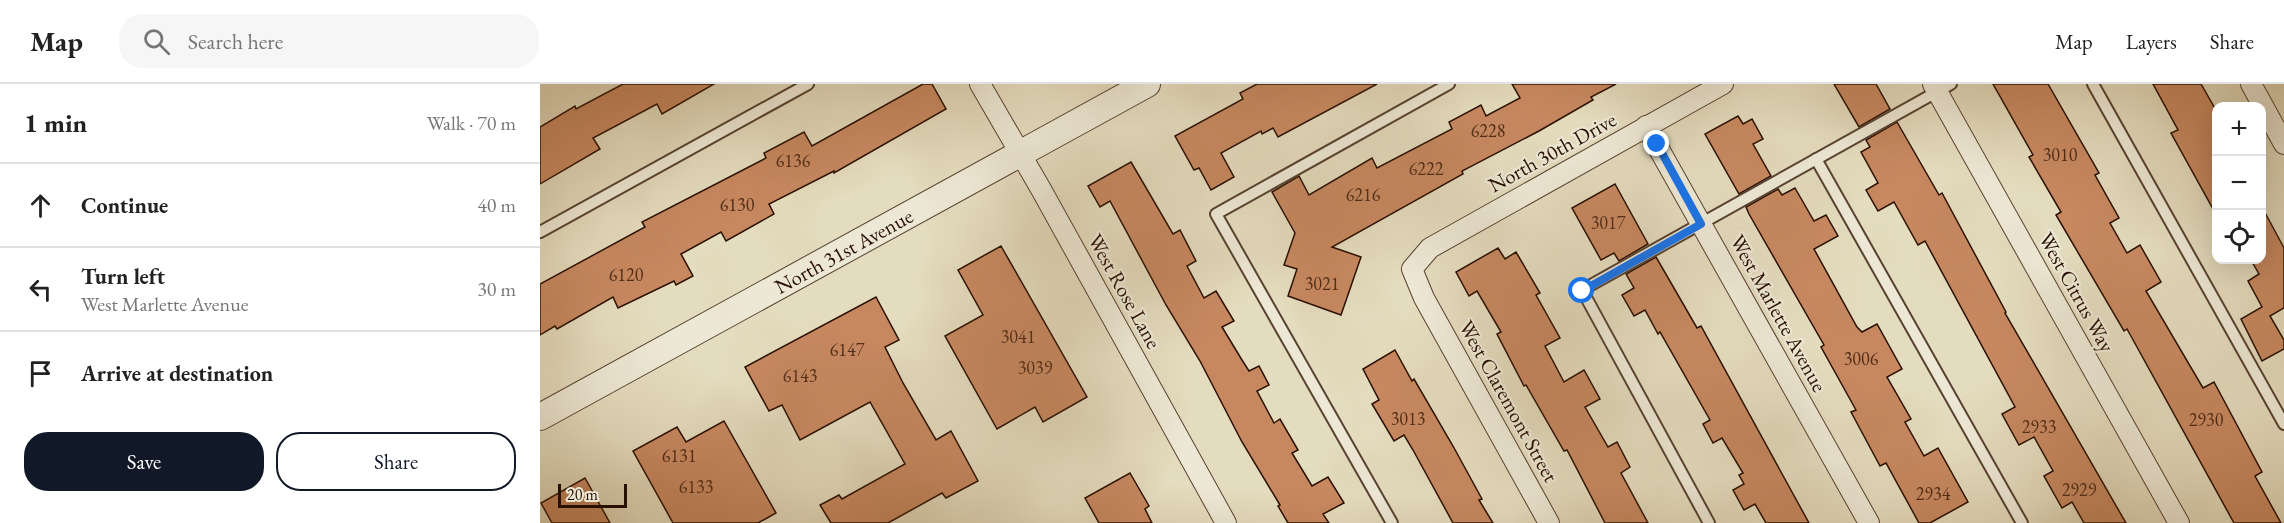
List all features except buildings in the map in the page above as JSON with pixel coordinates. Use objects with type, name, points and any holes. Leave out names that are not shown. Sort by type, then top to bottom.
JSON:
[{"type":"street","name":"West Rose Lane","points":[[980,84],[1226,523]]},
{"type":"street","name":"North 31st Avenue","points":[[540,417],[1147,84]]},
{"type":"street","points":[[2251,84],[2284,144]]},
{"type":"street","name":"North 30th Drive","points":[[1412,269],[1430,248],[1716,86]]},
{"type":"street","name":"West Citrus Way","points":[[1940,86],[2179,523]]},
{"type":"street","name":"West Marlette Avenue","points":[[1646,126],[1869,523]]},
{"type":"street","name":"West Claremont Street","points":[[1412,269],[1424,298],[1549,523]]},
{"type":"lane","points":[[540,232],[808,84]]},
{"type":"lane","points":[[1392,523],[1216,214],[1449,84]]},
{"type":"lane","points":[[2093,84],[2284,424]]},
{"type":"lane","points":[[1709,523],[1582,291],[1940,86]]},
{"type":"lane","points":[[1816,159],[2022,523]]},
{"type":"route","points":[[1582,291],[1701,224],[1657,144]]}]
